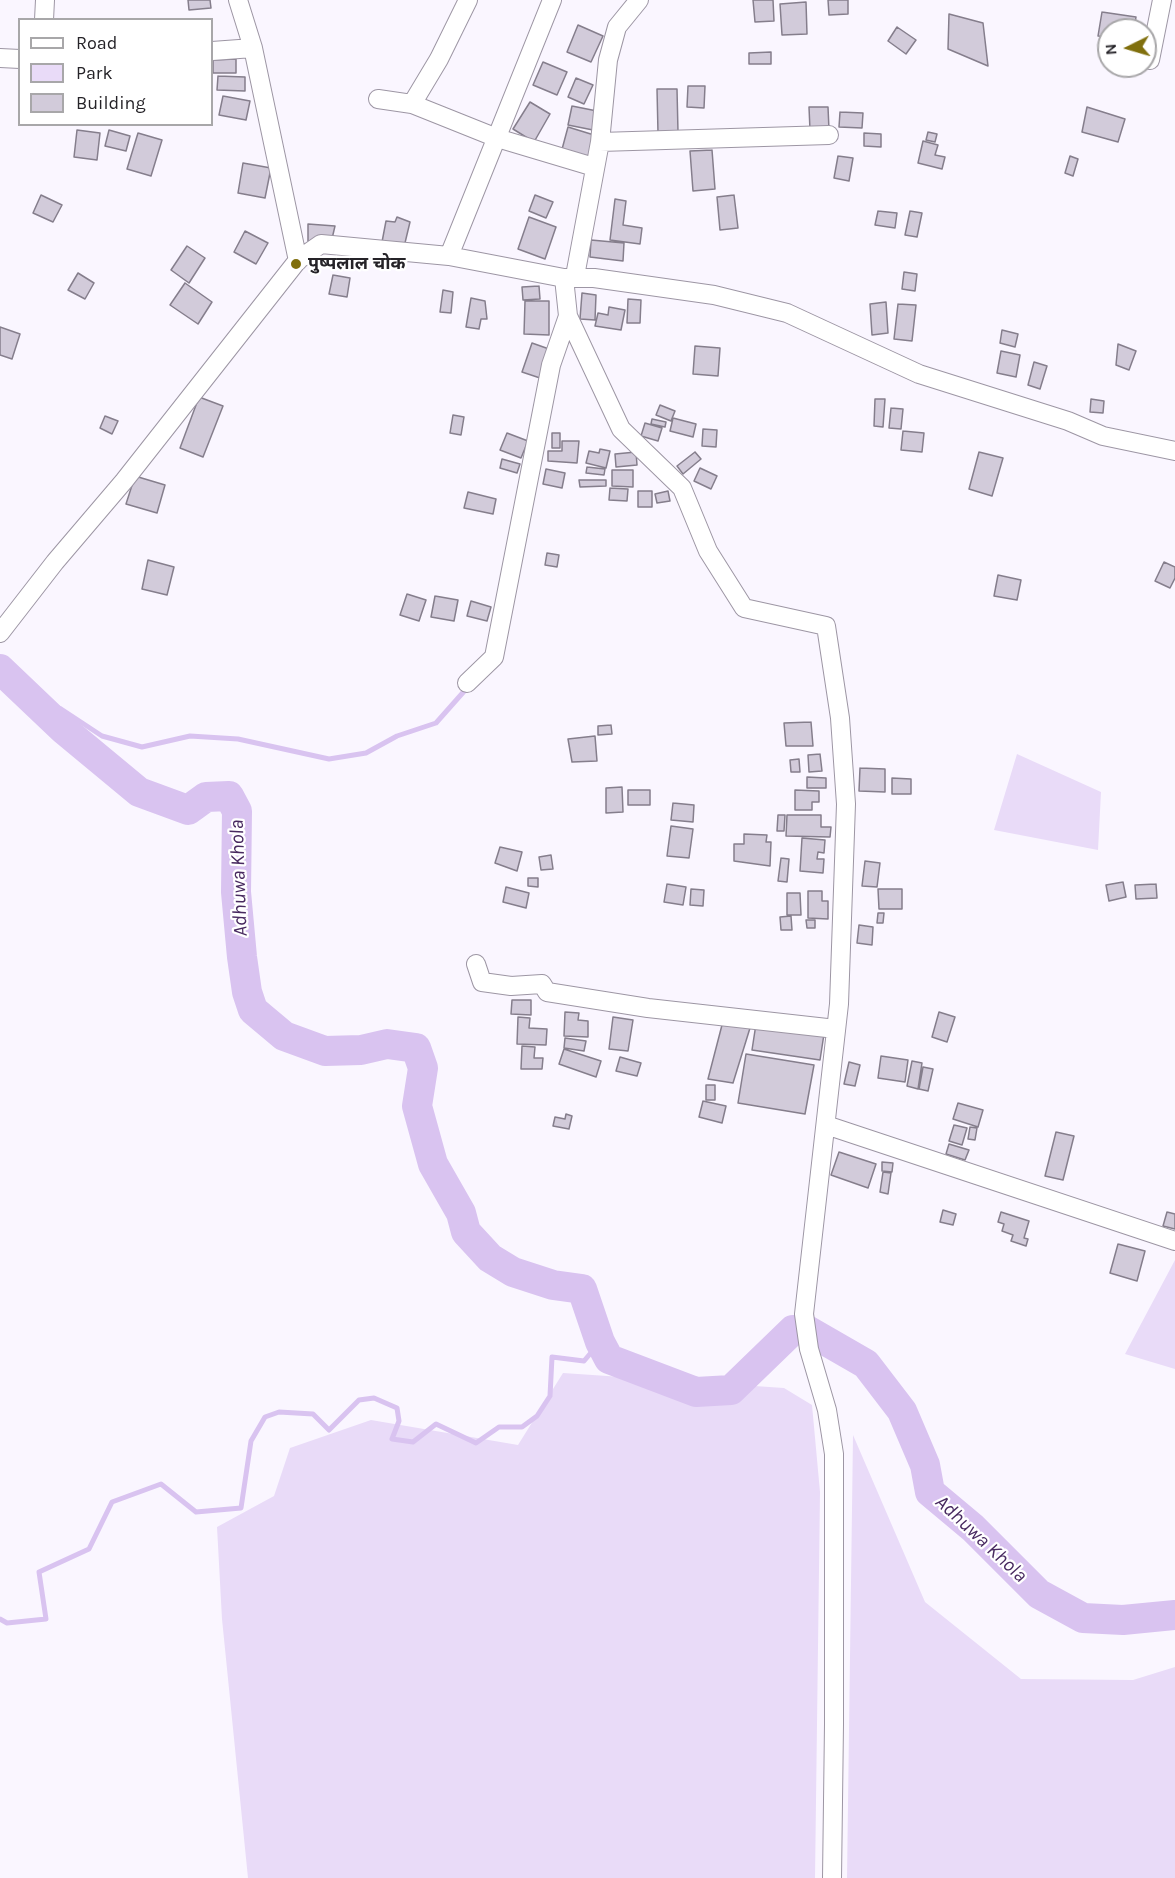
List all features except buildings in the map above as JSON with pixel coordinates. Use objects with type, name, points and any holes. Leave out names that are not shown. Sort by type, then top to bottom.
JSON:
[{"type":"street","points":[[44,18],[45,0]]},
{"type":"street","points":[[238,0],[252,48],[298,261]]},
{"type":"street","points":[[412,104],[440,59],[468,0]]},
{"type":"street","points":[[449,256],[552,0]]},
{"type":"street","points":[[467,683],[494,657],[551,365],[568,316],[570,277],[600,142],[608,60],[616,27],[639,0]]},
{"type":"street","points":[[1157,25],[1162,0]]},
{"type":"street","points":[[213,51],[252,48]]},
{"type":"street","points":[[0,58],[18,59]]},
{"type":"street","points":[[378,99],[412,104],[497,138],[594,167]]},
{"type":"street","points":[[600,142],[829,135]]},
{"type":"street","points":[[0,633],[298,261],[321,244],[449,256],[570,277],[714,294],[787,313],[919,374],[1068,421],[1103,436],[1175,451]]},
{"type":"street","points":[[568,316],[621,429],[682,488],[708,551],[744,608],[826,626],[840,718],[846,804],[836,1029],[804,1314],[809,1349],[827,1410],[834,1454],[834,1724],[831,1878]]},
{"type":"street","points":[[476,964],[482,982],[511,986],[542,984],[547,992],[626,1005],[836,1029]]},
{"type":"street","points":[[826,1125],[1175,1241]]},
{"type":"green space","points":[[1017,754],[1101,792],[1098,850],[994,830]]},
{"type":"green space","points":[[1175,1260],[1175,1369],[1125,1354]]},
{"type":"green space","points":[[563,1373],[784,1388],[812,1405],[820,1492],[815,1878],[248,1878],[222,1619],[217,1527],[274,1496],[290,1448],[371,1420],[518,1445]]},
{"type":"green space","points":[[853,1435],[925,1602],[1021,1679],[1133,1680],[1175,1667],[1175,1878],[847,1878]]},
{"type":"waterway","name":"Adhuwa Khola","points":[[0,669],[63,729],[139,792],[188,810],[206,797],[229,796],[237,811],[236,892],[247,992],[253,1010],[284,1036],[325,1051],[361,1050],[387,1044],[416,1048],[423,1068],[417,1106],[433,1164],[461,1213],[466,1232],[490,1258],[513,1272],[553,1285],[582,1289],[600,1342],[609,1359],[696,1392],[731,1390],[793,1330],[807,1330],[866,1364],[902,1411],[925,1465],[930,1492],[973,1528],[1039,1594],[1083,1618],[1123,1620],[1175,1615]]},
{"type":"waterway","points":[[35,701],[61,709],[102,736],[142,747],[190,736],[238,739],[329,759],[366,753],[397,736],[436,723],[467,688]]},
{"type":"waterway","points":[[0,1619],[7,1623],[46,1619],[39,1572],[89,1549],[112,1502],[161,1484],[196,1512],[241,1508],[251,1441],[265,1417],[279,1412],[313,1414],[329,1430],[359,1400],[374,1398],[397,1408],[399,1421],[392,1439],[413,1442],[436,1424],[476,1443],[499,1427],[522,1427],[537,1416],[550,1396],[552,1357],[584,1361],[600,1342]]},
{"type":"place","name":"पुष्पलाल चोक","points":[[296,264]]}]
